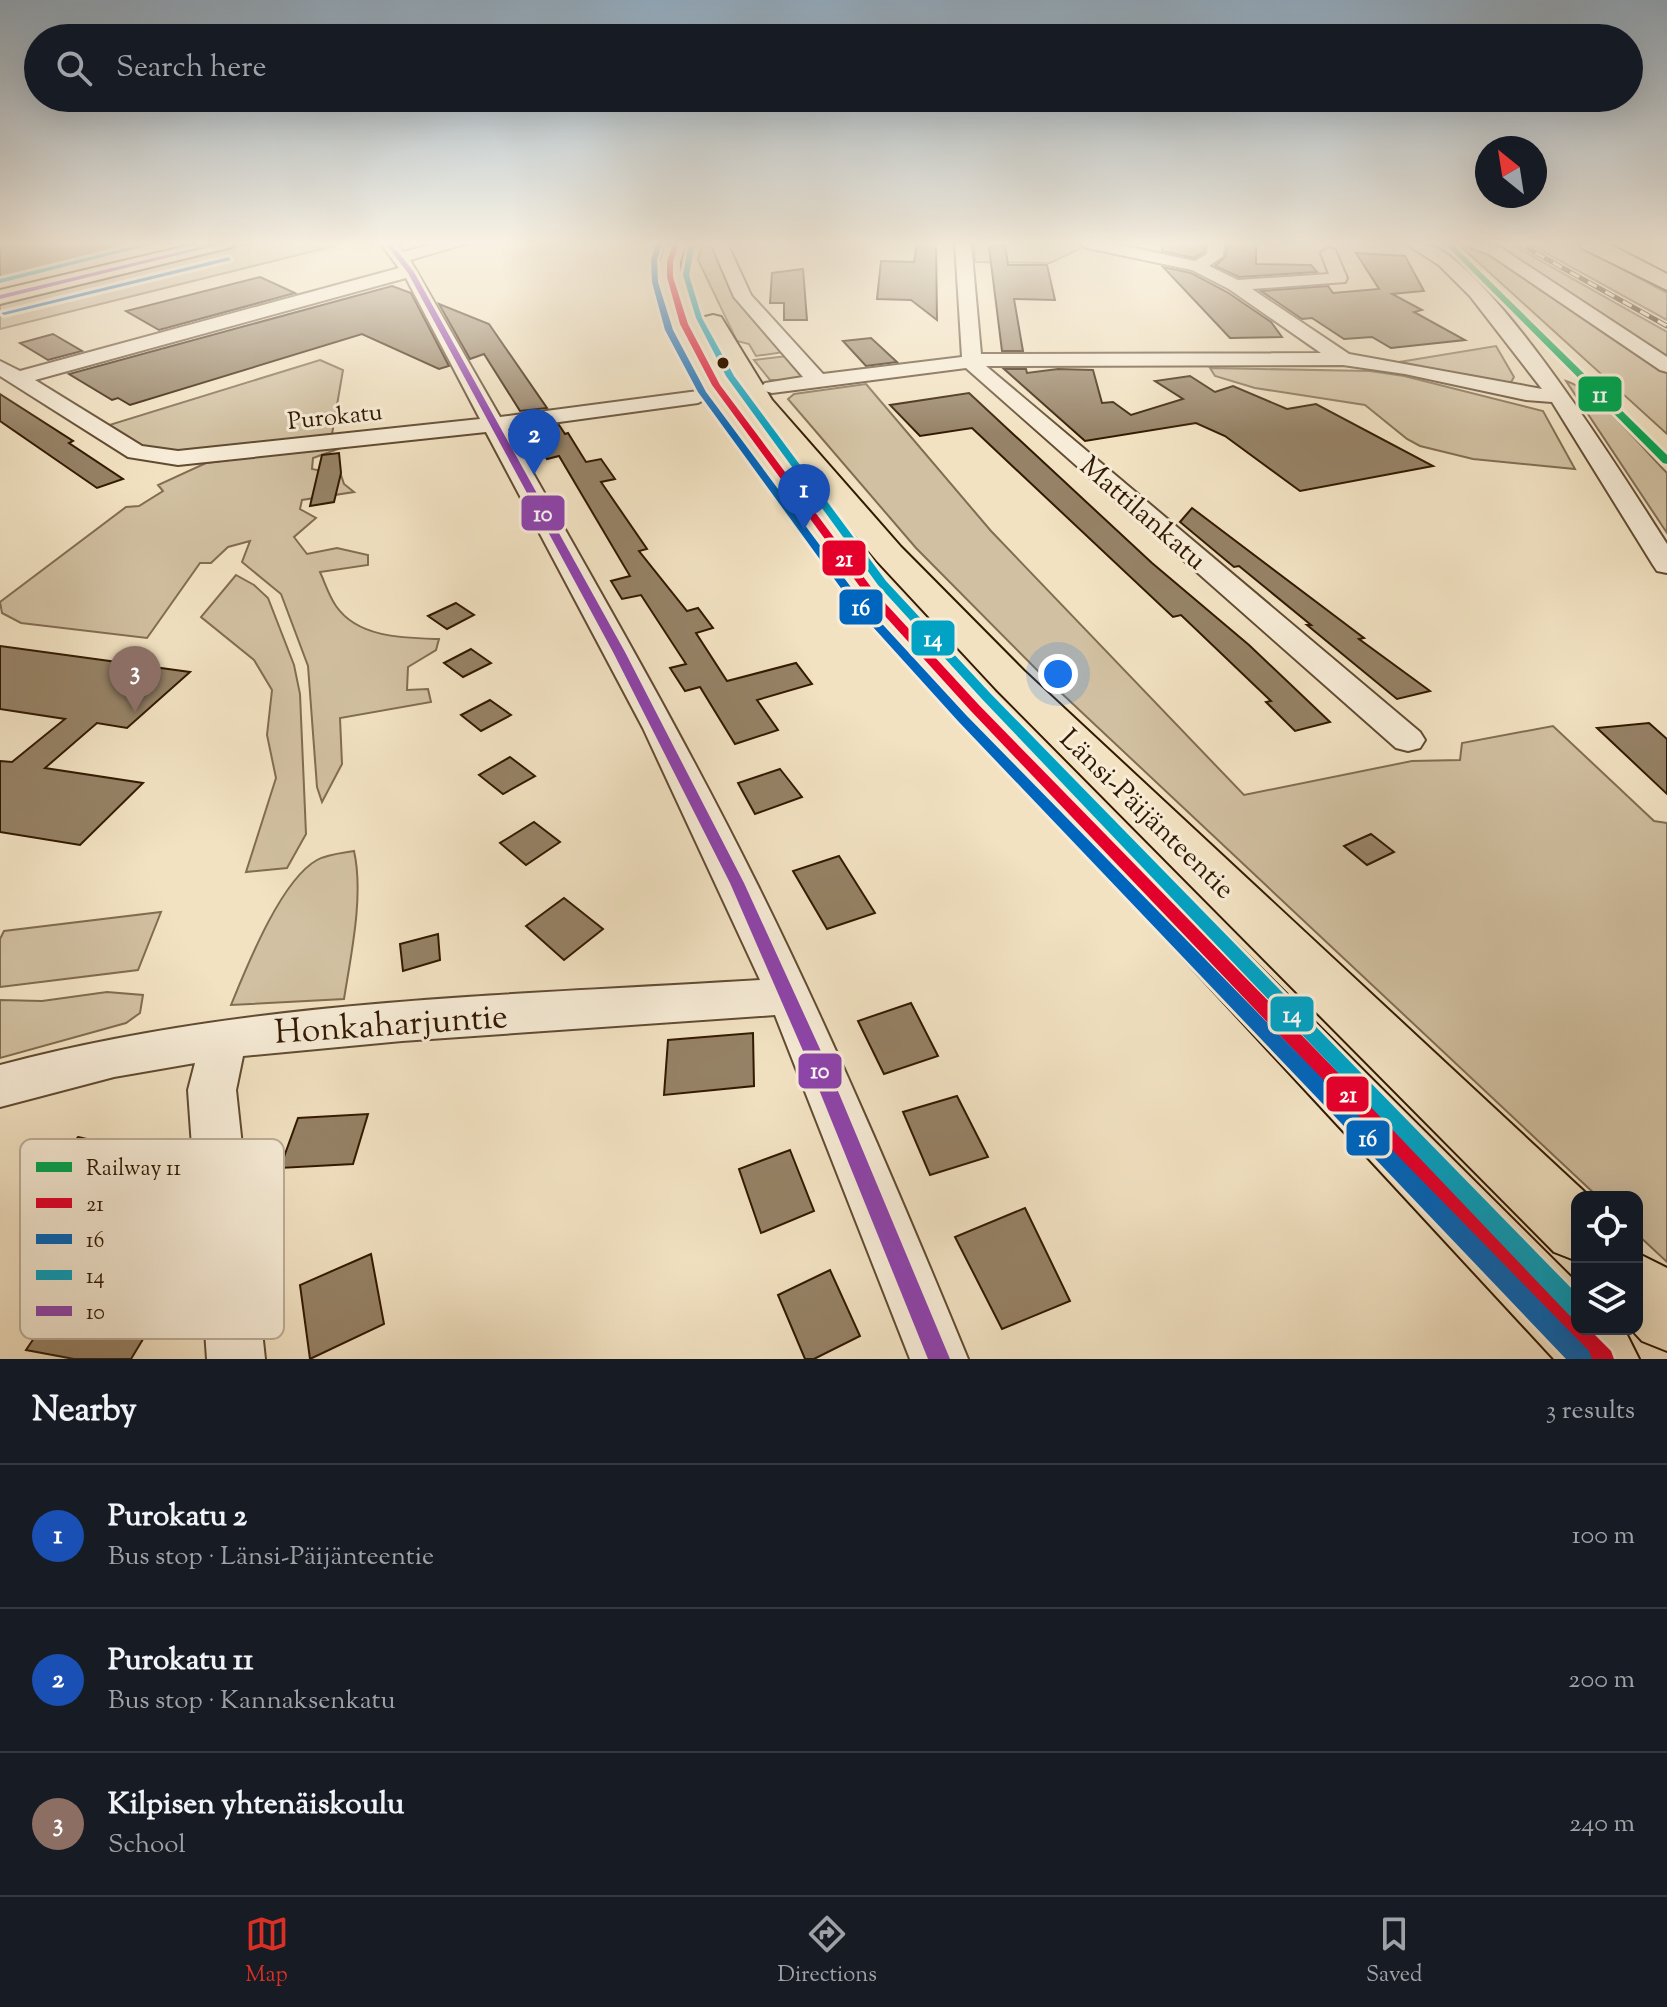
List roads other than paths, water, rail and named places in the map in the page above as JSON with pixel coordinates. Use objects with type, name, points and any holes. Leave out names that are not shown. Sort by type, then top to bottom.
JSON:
[{"type":"main road","name":"Länsi-Päijänteentie","points":[[679,306],[684,324],[716,385],[870,593],[974,707],[1603,1359]]},
{"type":"main road","name":"Länsi-Päijänteentie","points":[[704,306],[761,404],[889,554],[1010,680],[1571,1223]]},
{"type":"main road","points":[[1643,1293],[1667,1316]]},
{"type":"street","points":[[9,373],[267,306]]},
{"type":"street","points":[[428,306],[495,424],[737,882],[788,996],[939,1359]]},
{"type":"street","points":[[751,306],[817,380]]},
{"type":"street","points":[[967,306],[971,361]]},
{"type":"street","points":[[1266,306],[1343,359]]},
{"type":"street","points":[[1487,306],[1513,336],[1556,396],[1667,565]]},
{"type":"street","points":[[1578,306],[1667,366]]},
{"type":"street","points":[[772,387],[999,358],[1343,359],[1405,368],[1526,394],[1556,396]]},
{"type":"street","name":"Mattilankatu","points":[[971,361],[1408,740]]},
{"type":"street","name":"Purokatu","points":[[9,373],[136,452],[178,458],[495,424],[698,397]]},
{"type":"street","name":"Honkaharjuntie","points":[[0,1086],[70,1065],[224,1037],[325,1027],[788,996]]},
{"type":"street","points":[[216,1139],[212,1090],[224,1037]]},
{"type":"street","points":[[234,1339],[236,1359]]},
{"type":"railway","points":[[1632,306],[1667,326]]},
{"type":"rail line","name":"11","points":[[1511,306],[1667,461]]},
{"type":"place","name":"Purokatu 11","points":[[534,475]]},
{"type":"place","name":"Purokatu 2","points":[[804,530]]},
{"type":"place","name":"Kilpisen yhtenäiskoulu","points":[[135,712]]}]
